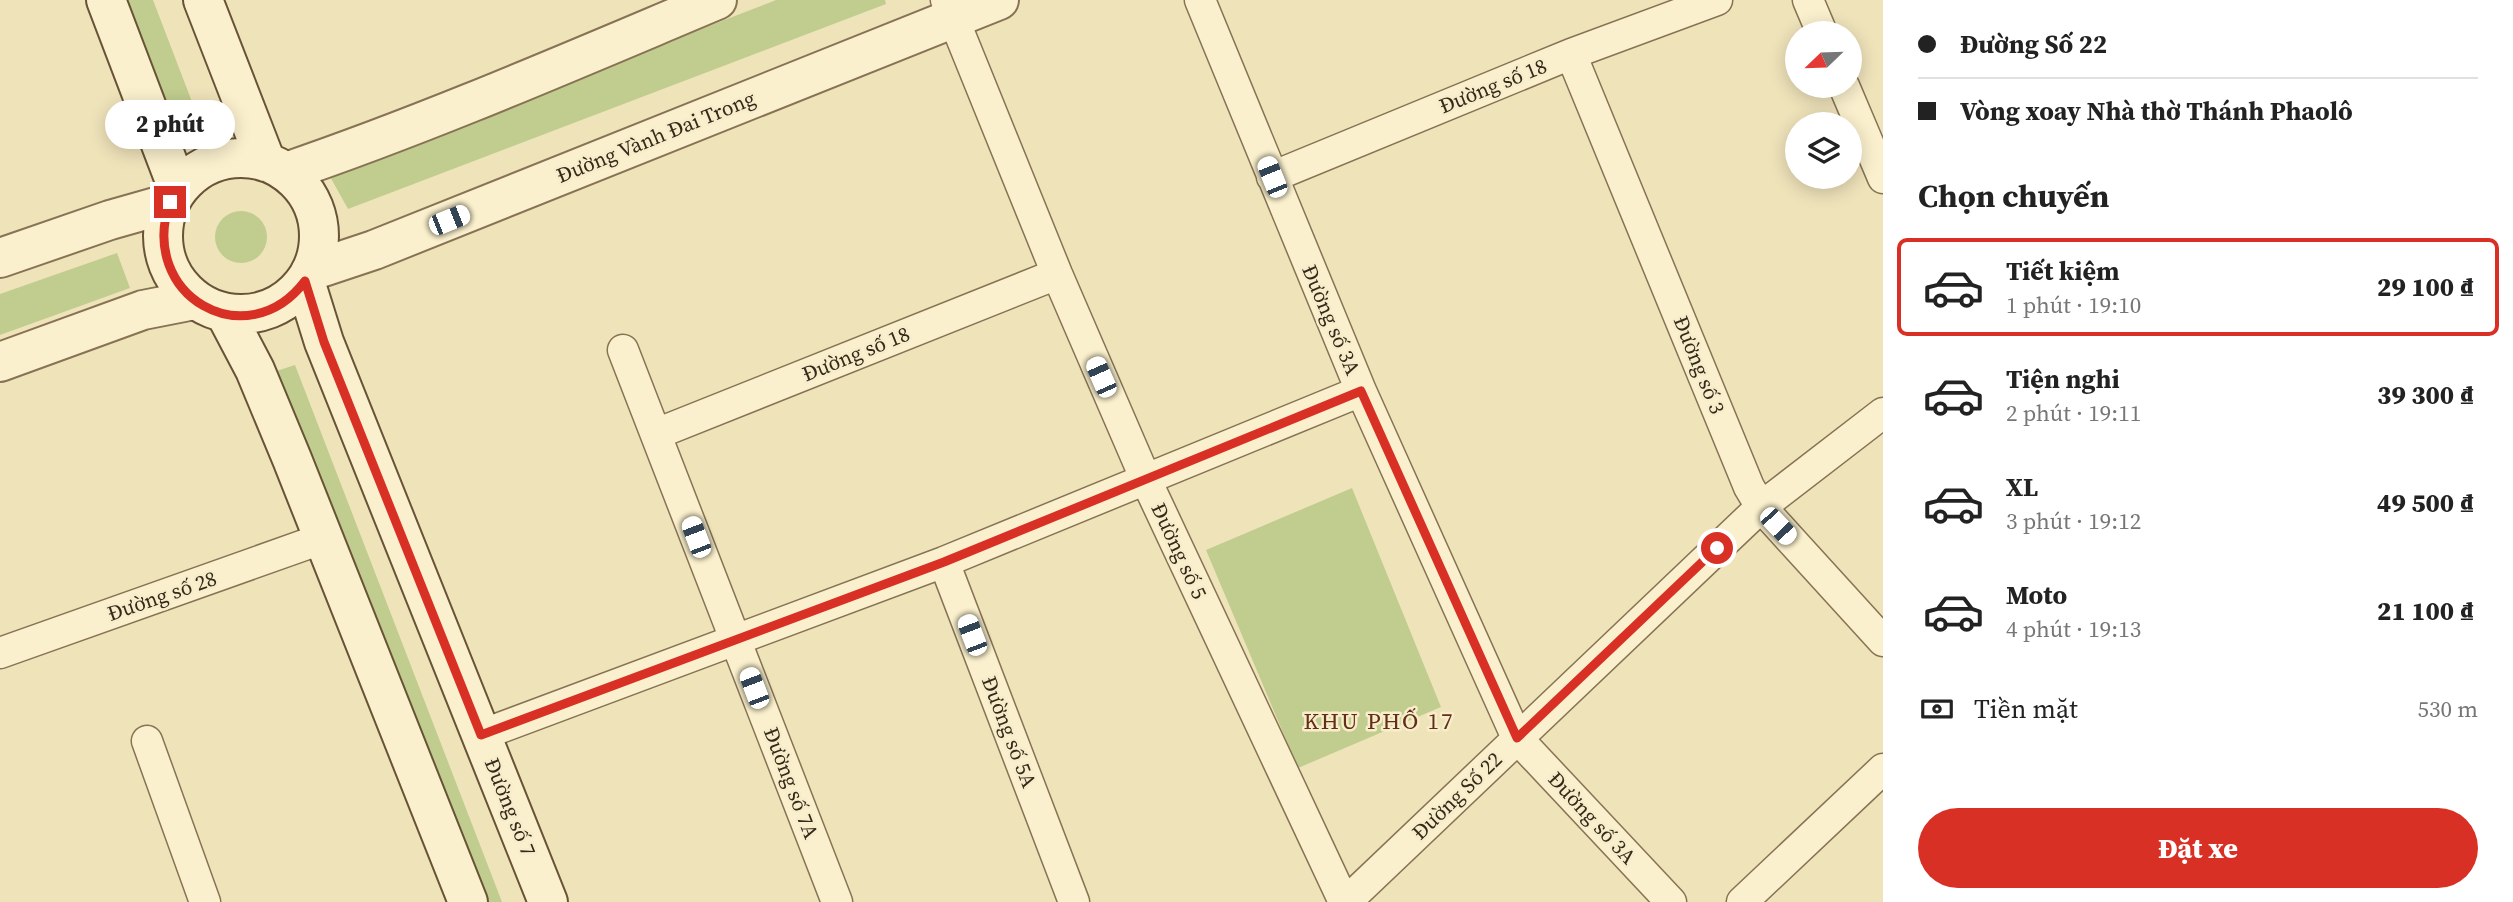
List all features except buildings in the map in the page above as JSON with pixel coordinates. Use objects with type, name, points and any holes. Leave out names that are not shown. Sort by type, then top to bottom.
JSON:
[{"type":"main road","points":[[106,0],[174,196]]},
{"type":"main road","points":[[0,362],[143,310],[209,306],[248,315],[270,309],[290,298],[308,276],[318,247],[315,211],[303,190],[276,167],[203,0]]},
{"type":"main road","points":[[468,902],[255,369],[209,306],[175,280],[164,255],[163,228],[174,196],[195,172],[218,161],[242,158],[276,167],[335,156],[717,0]]},
{"type":"main road","name":"Đường Vành Đai Trong","points":[[308,276],[950,9],[999,0]]},
{"type":"main road","points":[[0,258],[174,196]]},
{"type":"main road","name":"Đường số 7","points":[[308,276],[324,342],[548,902]]},
{"type":"street","name":"Đường số 3A","points":[[1199,0],[1361,391],[1517,738],[1671,902]]},
{"type":"street","name":"Đường số 18","points":[[1272,177],[1571,54],[1717,0]]},
{"type":"street","points":[[1808,0],[1817,21]]},
{"type":"street","name":"Đường số 5","points":[[950,9],[1057,274],[1146,480],[1345,902]]},
{"type":"street","name":"Đường số 3","points":[[1571,54],[1749,487],[1761,507],[1883,641]]},
{"type":"street","points":[[1849,98],[1883,178]]},
{"type":"street","name":"Đường số 18","points":[[656,434],[1057,274]]},
{"type":"street","name":"Đường số 7A","points":[[623,350],[837,902]]},
{"type":"street","points":[[481,735],[944,562],[1361,391]]},
{"type":"street","name":"Đường Số 22","points":[[1345,902],[1374,878],[1517,738],[1761,507],[1883,413]]},
{"type":"street","name":"Đường số 28","points":[[0,653],[324,538]]},
{"type":"street","name":"Đường số 5A","points":[[944,562],[1074,902]]},
{"type":"street","points":[[147,741],[205,902]]},
{"type":"street","points":[[1742,902],[1883,769]]},
{"type":"green space","points":[[119,0],[153,0],[207,141],[176,153]]},
{"type":"green space","points":[[776,0],[885,0],[886,4],[348,209],[328,173]]},
{"type":"green space","points":[[241,211],[260,218],[267,237],[260,256],[241,263],[222,256],[215,237],[222,218]]},
{"type":"green space","points":[[117,253],[130,288],[0,335],[0,294]]},
{"type":"green space","points":[[295,365],[502,902],[472,902],[264,375]]},
{"type":"green space","points":[[1352,488],[1441,707],[1298,768],[1206,550]]},
{"type":"district","name":"KHU PHỐ 17","points":[[1379,721]]},
{"type":"route","points":[[170,202],[163,228],[164,255],[175,280],[194,300],[204,306],[236,315],[259,313],[280,305],[305,281],[324,342],[481,735],[944,562],[1361,391],[1517,738],[1717,548]]}]
